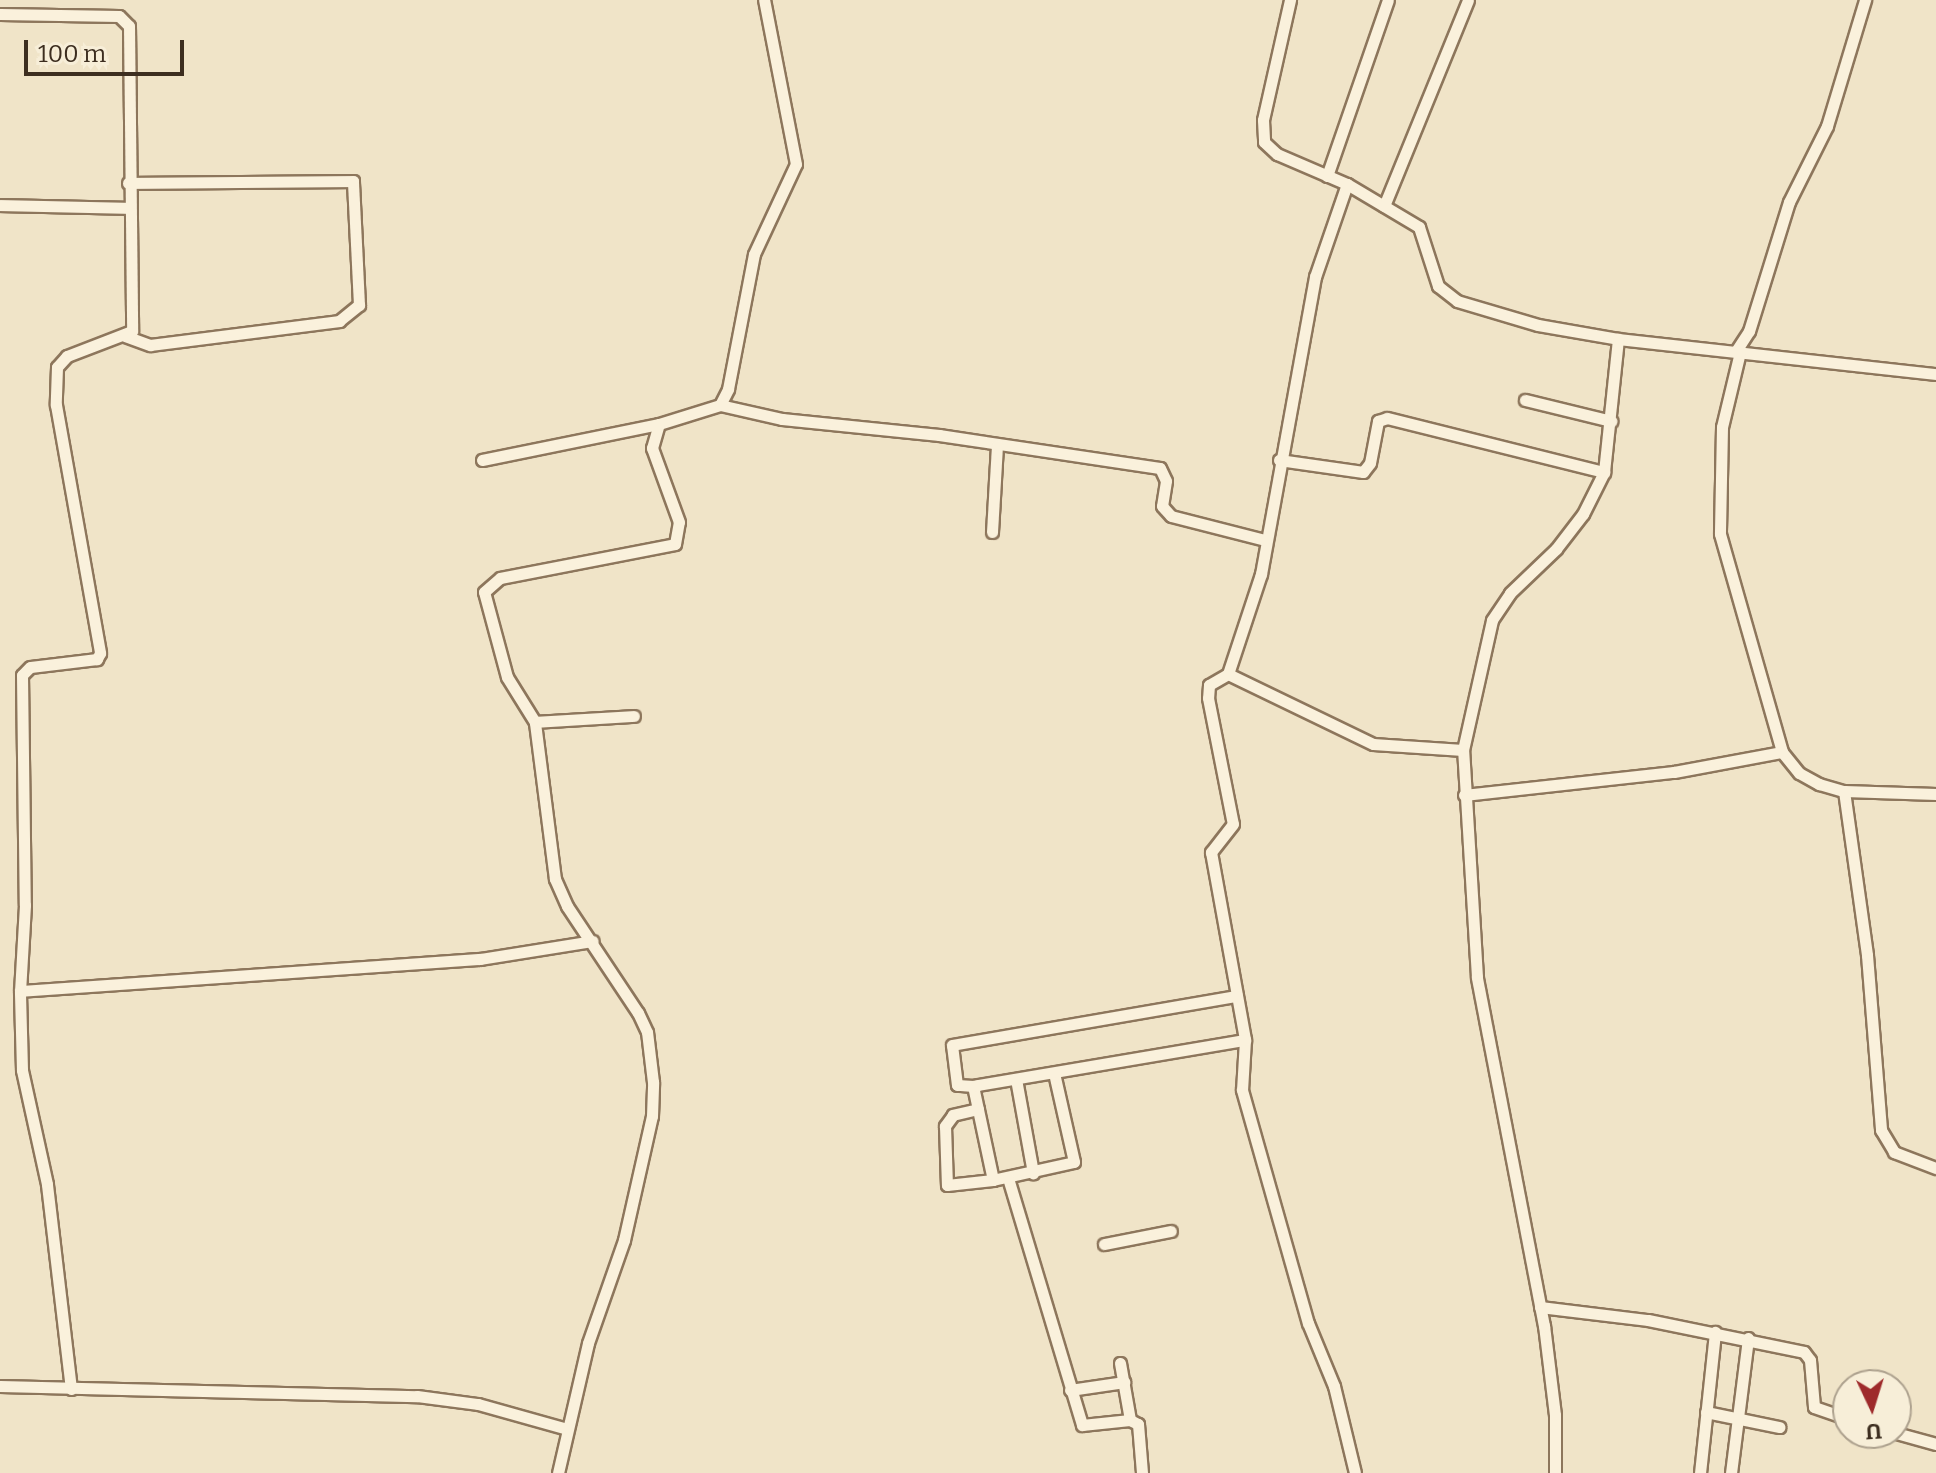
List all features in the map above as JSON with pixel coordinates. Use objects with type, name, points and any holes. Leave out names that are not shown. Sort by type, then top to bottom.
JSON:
[{"type":"street","points":[[58,15],[59,0]]},
{"type":"street","points":[[720,405],[728,389],[754,254],[796,164],[764,0]]},
{"type":"street","points":[[1290,0],[1262,136],[1271,150],[1347,184],[1424,233],[1435,279],[1457,301],[1538,325],[1618,339],[1936,374]]},
{"type":"street","points":[[1327,176],[1388,0]]},
{"type":"street","points":[[1384,206],[1468,0]]},
{"type":"street","points":[[1865,0],[1827,126],[1789,202],[1749,331],[1738,352],[1722,427],[1720,534],[1782,752],[1799,773],[1844,791],[1936,794]]},
{"type":"street","points":[[0,14],[119,16],[129,26],[128,183],[132,331],[67,356],[57,367],[56,405],[100,653],[97,659],[30,667],[22,675],[25,905],[20,991],[22,1070],[47,1184],[71,1389]]},
{"type":"street","points":[[125,336],[150,345],[339,321],[351,316],[359,305],[353,181],[128,183]]},
{"type":"street","points":[[1347,184],[1315,277],[1250,613],[1228,674],[1209,685],[1208,698],[1233,824],[1211,852],[1245,1040],[1244,1099],[1308,1323],[1334,1386],[1355,1473]]},
{"type":"street","points":[[0,205],[129,208]]},
{"type":"street","points":[[1555,1473],[1555,1415],[1540,1307],[1477,977],[1463,750],[1492,620],[1510,593],[1565,538],[1604,472],[1618,339]]},
{"type":"street","points":[[1525,400],[1611,421]]},
{"type":"street","points":[[482,460],[659,424],[720,405],[782,419],[1163,469],[1162,506],[1171,516],[1265,540]]},
{"type":"street","points":[[1279,460],[1363,472],[1370,463],[1378,421],[1387,418],[1604,472]]},
{"type":"street","points":[[558,1473],[564,1428],[624,1240],[652,1116],[647,1032],[593,941],[567,906],[555,879],[535,722],[507,677],[484,592],[500,578],[675,544],[679,522],[652,448],[659,424]]},
{"type":"street","points":[[992,532],[997,445]]},
{"type":"street","points":[[1228,674],[1373,744],[1463,750]]},
{"type":"street","points":[[535,722],[634,716]]},
{"type":"street","points":[[1464,795],[1674,772],[1782,752]]},
{"type":"street","points":[[1844,791],[1867,955],[1881,1130],[1894,1152],[1936,1168]]},
{"type":"street","points":[[20,991],[480,959],[593,941]]},
{"type":"street","points":[[1237,996],[952,1045],[957,1085],[973,1086],[1245,1040]]},
{"type":"street","points":[[978,1109],[953,1115],[945,1126],[947,1185],[1008,1178],[1074,1162],[1054,1073]]},
{"type":"street","points":[[1016,1079],[1033,1173]]},
{"type":"street","points":[[973,1086],[993,1180]]},
{"type":"street","points":[[1008,1178],[1070,1390],[1084,1427],[1130,1420],[1138,1424],[1142,1473]]},
{"type":"street","points":[[1104,1244],[1171,1231]]},
{"type":"street","points":[[1540,1307],[1715,1332],[1806,1354],[1814,1407],[1832,1413]]},
{"type":"street","points":[[1700,1473],[1715,1332]]},
{"type":"street","points":[[1731,1473],[1748,1338]]},
{"type":"street","points":[[1120,1363],[1130,1420]]},
{"type":"street","points":[[1070,1390],[1124,1382]]},
{"type":"street","points":[[0,1386],[417,1396],[478,1404],[564,1428]]},
{"type":"street","points":[[1706,1412],[1779,1427]]},
{"type":"street","points":[[1912,1437],[1936,1444]]}]
